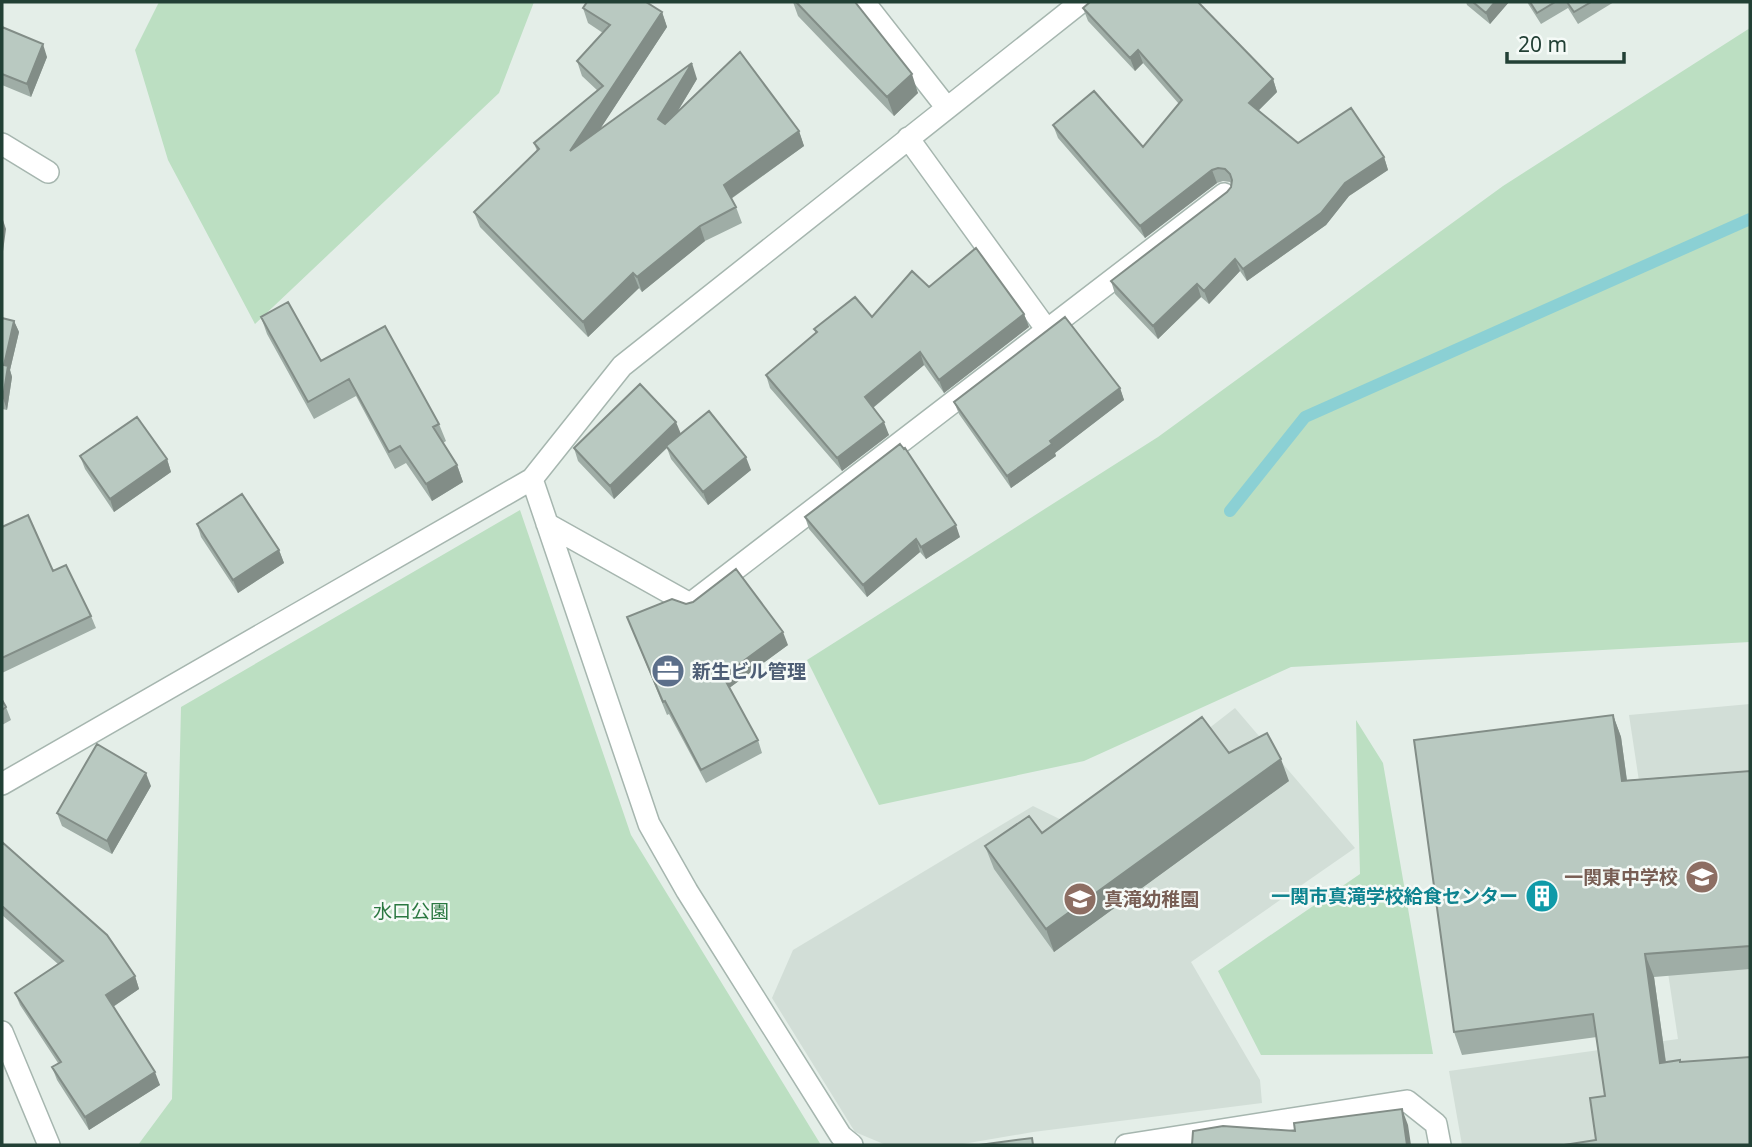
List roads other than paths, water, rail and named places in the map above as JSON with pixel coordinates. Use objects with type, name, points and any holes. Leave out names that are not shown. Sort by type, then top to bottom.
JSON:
[{"type":"street","points":[[864,2],[947,108]]},
{"type":"street","points":[[2,784],[532,479],[622,366],[1081,2]]},
{"type":"street","points":[[908,138],[1047,330]]},
{"type":"street","points":[[2,144],[48,172]]},
{"type":"street","points":[[547,524],[690,604],[1224,194]]},
{"type":"street","points":[[532,479],[649,824],[687,891],[833,1125],[852,1145]]},
{"type":"street","points":[[2,1032],[45,1143]]},
{"type":"street","points":[[1126,1145],[1407,1101],[1436,1124],[1440,1145]]},
{"type":"waterway","points":[[1230,511],[1305,417],[1750,219]]},
{"type":"place","name":"新生ビル管理","points":[[668,671]]},
{"type":"place","name":"一関東中学校","points":[[1702,877]]},
{"type":"place","name":"一関市真滝学校給食センター","points":[[1542,896]]},
{"type":"place","name":"真滝幼稚園","points":[[1080,899]]},
{"type":"park label","name":"水口公園","points":[[411,911]]}]
